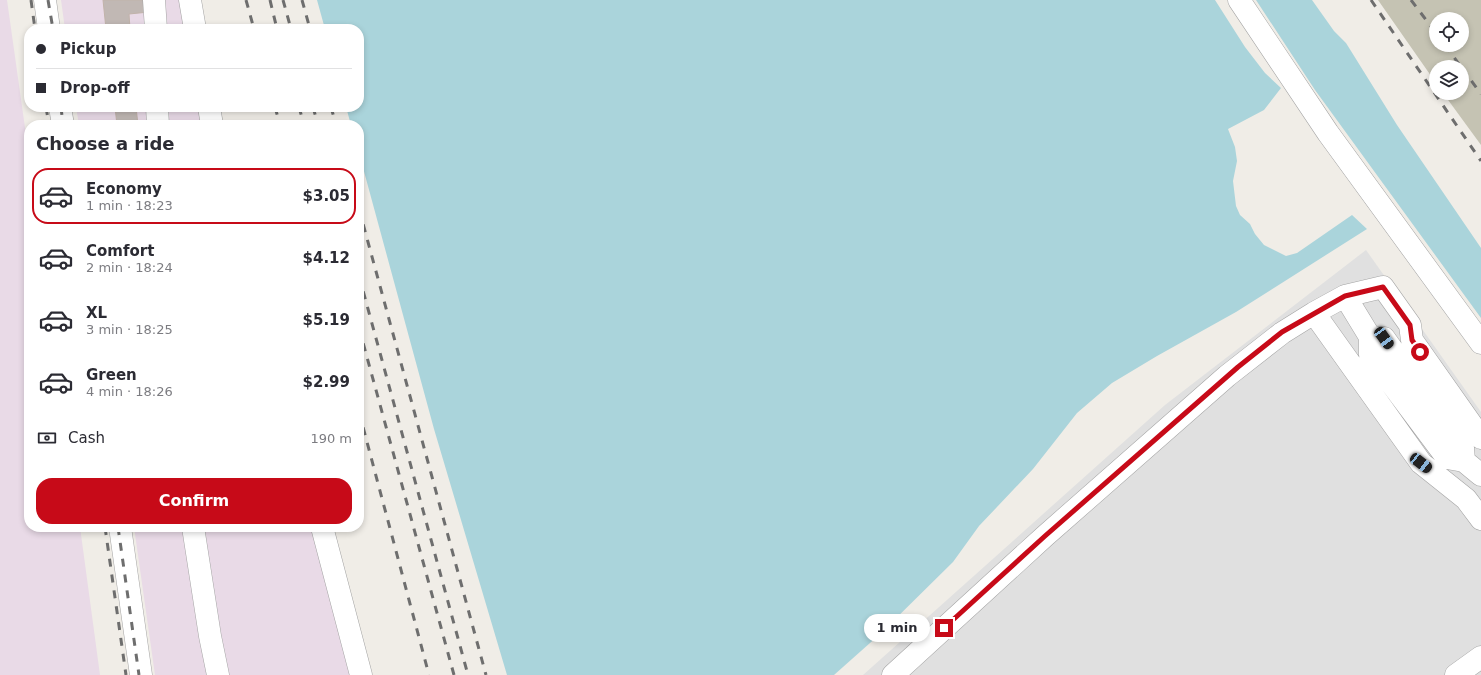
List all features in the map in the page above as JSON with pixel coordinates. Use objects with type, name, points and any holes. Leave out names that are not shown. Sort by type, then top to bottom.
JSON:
[{"type":"lane","points":[[45,0],[48,24]]},
{"type":"lane","points":[[154,0],[156,24]]},
{"type":"lane","points":[[190,0],[194,24]]},
{"type":"lane","points":[[1239,0],[1328,133],[1481,343]]},
{"type":"lane","points":[[893,675],[1045,536],[1227,376],[1282,332],[1345,296],[1383,287],[1410,325],[1423,333],[1481,415]]},
{"type":"lane","points":[[1345,296],[1370,337],[1370,355],[1447,458],[1464,462],[1481,476]]},
{"type":"lane","points":[[1314,313],[1421,463],[1466,500],[1481,519]]},
{"type":"lane","points":[[1410,325],[1412,340],[1481,438]]},
{"type":"lane","points":[[121,532],[141,675]]},
{"type":"lane","points":[[195,532],[210,636],[218,675]]},
{"type":"lane","points":[[323,532],[361,675]]},
{"type":"lane","points":[[1456,675],[1481,657]]},
{"type":"shaded area","points":[[0,0],[7,0],[24,121],[24,532],[81,532],[100,675],[0,675]]},
{"type":"shaded area","points":[[61,0],[199,0],[203,24],[64,24]]},
{"type":"shaded area","points":[[1378,0],[1481,0],[1481,145],[1448,100],[1469,100],[1469,60],[1429,60],[1429,73]]},
{"type":"shaded area","points":[[77,112],[218,112],[219,120],[78,120]]},
{"type":"shaded area","points":[[1366,250],[1481,412],[1481,675],[863,675],[1165,405]]},
{"type":"shaded area","points":[[135,532],[327,532],[367,675],[155,675]]},
{"type":"water","points":[[317,0],[1215,0],[1245,47],[1265,73],[1281,88],[1264,110],[1228,129],[1235,147],[1237,161],[1233,181],[1236,206],[1240,215],[1250,224],[1255,234],[1264,245],[1286,256],[1297,253],[1352,215],[1367,229],[1236,312],[1112,383],[1077,413],[1033,469],[979,526],[953,562],[879,635],[834,675],[507,675],[434,429],[364,171],[364,120],[350,120],[347,112],[364,112],[364,24],[324,24]]},
{"type":"water","points":[[1256,0],[1312,0],[1334,31],[1346,43],[1397,125],[1481,248],[1481,318],[1315,90]]},
{"type":"building","points":[[103,0],[147,0],[149,12],[129,14],[130,24],[105,24]]},
{"type":"building","points":[[116,112],[137,112],[137,120],[116,120]]},
{"type":"railway","points":[[31,0],[34,24]]},
{"type":"railway","points":[[48,0],[52,24]]},
{"type":"railway","points":[[246,0],[253,24]]},
{"type":"railway","points":[[270,0],[276,24]]},
{"type":"railway","points":[[283,0],[290,24]]},
{"type":"railway","points":[[302,0],[309,24]]},
{"type":"railway","points":[[1371,0],[1481,161]]},
{"type":"railway","points":[[1411,0],[1429,24]]},
{"type":"railway","points":[[1450,52],[1456,60]]},
{"type":"railway","points":[[1469,78],[1481,94]]},
{"type":"railway","points":[[47,112],[48,120]]},
{"type":"railway","points":[[62,112],[62,120]]},
{"type":"railway","points":[[276,112],[279,120]]},
{"type":"railway","points":[[300,112],[303,120]]},
{"type":"railway","points":[[314,112],[317,120]]},
{"type":"railway","points":[[332,112],[335,120]]},
{"type":"railway","points":[[364,227],[486,675]]},
{"type":"railway","points":[[364,294],[468,675]]},
{"type":"railway","points":[[364,346],[454,675]]},
{"type":"railway","points":[[364,431],[429,675]]},
{"type":"railway","points":[[106,532],[126,675]]},
{"type":"railway","points":[[119,532],[139,675]]},
{"type":"route","points":[[944,628],[1045,536],[1227,376],[1282,332],[1314,313],[1345,296],[1383,287],[1410,325],[1412,340],[1420,352]]}]
